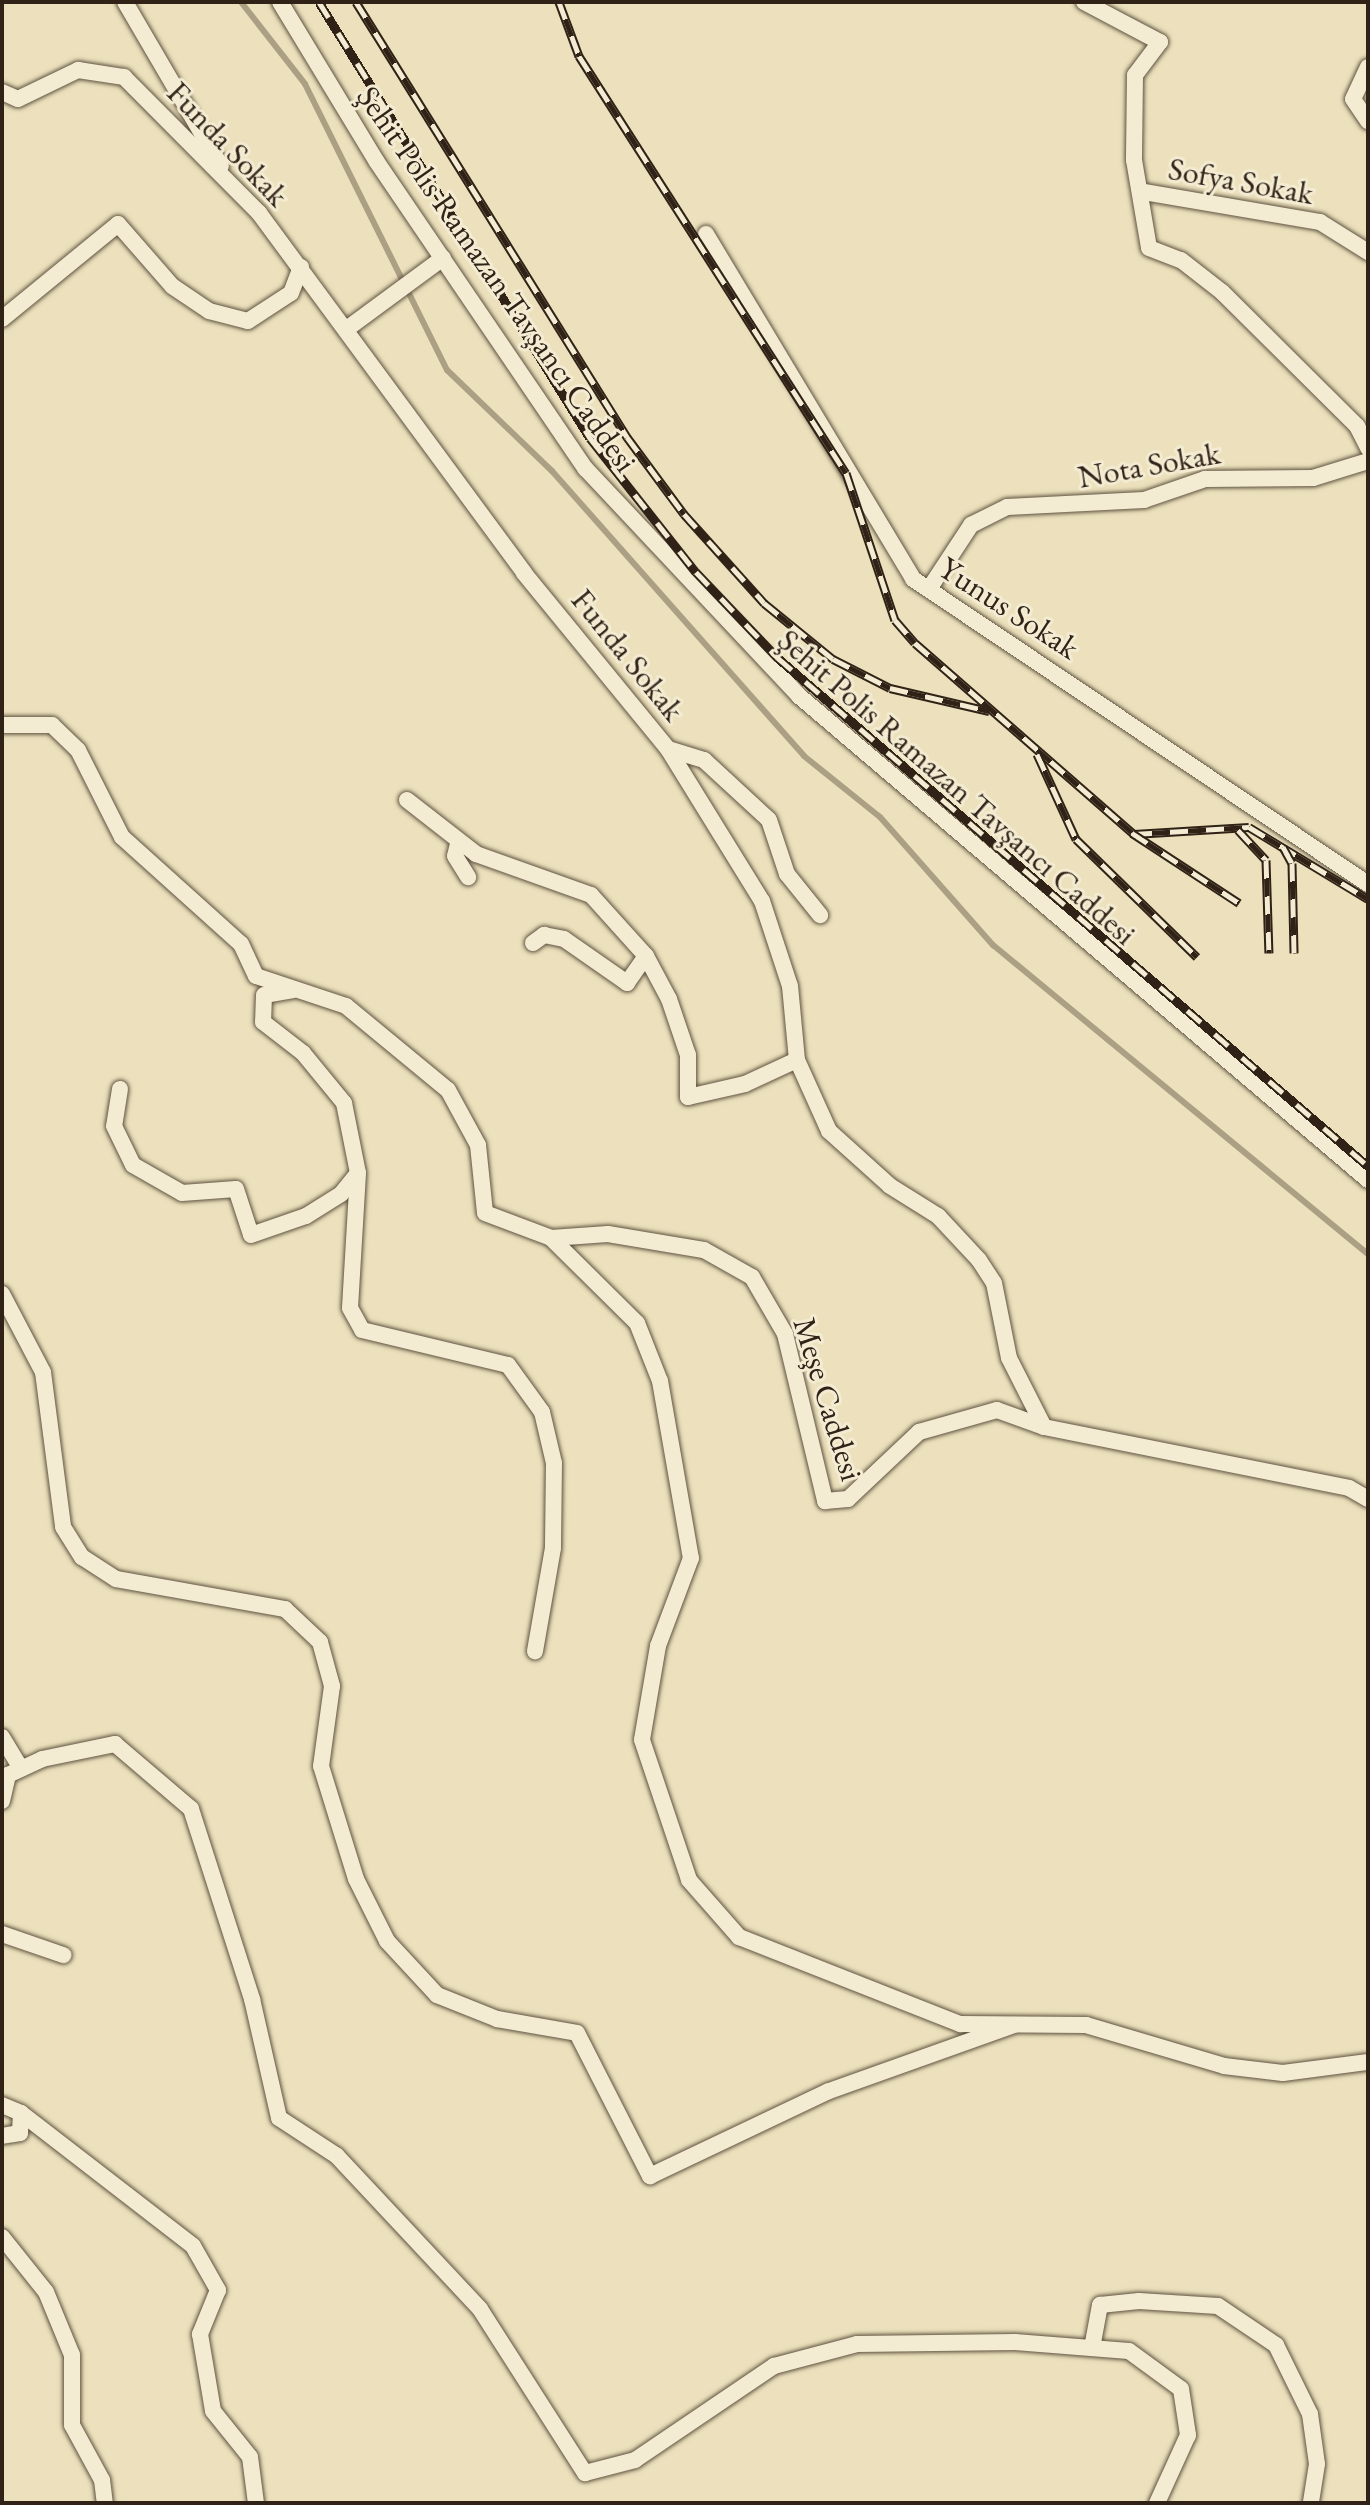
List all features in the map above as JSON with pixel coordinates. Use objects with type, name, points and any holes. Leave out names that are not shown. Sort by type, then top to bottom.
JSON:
[{"type":"street","points":[[125,2],[232,186]]},
{"type":"street","name":"Şehit Polis Ramazan Tavşancı Caddesi","points":[[280,2],[443,258],[586,469],[799,696],[1368,1180]]},
{"type":"street","points":[[1084,2],[1124,29],[1160,42],[1135,75],[1134,160],[1144,192],[1141,221],[1149,248],[1181,260],[1222,292],[1357,426],[1368,448]]},
{"type":"street","points":[[1368,67],[1353,99],[1368,121]]},
{"type":"street","name":"Funda Sokak","points":[[2,92],[18,99],[78,70],[124,77],[232,186],[301,267],[524,573],[668,749],[762,901],[790,986],[797,1060],[829,1131],[890,1186],[938,1216],[979,1260],[994,1283],[1009,1358],[1044,1427]]},
{"type":"street","name":"Sofya Sokak","points":[[1144,192],[1320,222],[1368,252]]},
{"type":"street","points":[[2,319],[118,224],[172,286],[209,311],[248,321],[291,293],[301,267]]},
{"type":"street","name":"Yunus Sokak","points":[[706,234],[913,579],[1368,884]]},
{"type":"street","points":[[348,328],[443,258]]},
{"type":"street","name":"Nota Sokak","points":[[929,589],[971,525],[1007,507],[1144,500],[1205,479],[1313,478],[1368,461]]},
{"type":"street","name":"Meşe Caddesi","points":[[2,725],[52,725],[78,750],[122,837],[241,944],[256,976],[346,1006],[448,1090],[478,1145],[485,1213],[551,1238],[608,1234],[704,1250],[752,1277],[785,1334],[825,1501],[848,1499],[919,1432],[997,1410],[1044,1427],[1349,1488],[1368,1499]]},
{"type":"street","points":[[668,749],[704,760],[769,820],[787,874],[820,915]]},
{"type":"street","points":[[407,800],[458,844],[591,895],[646,956],[688,1055],[688,1097],[745,1084],[797,1060]]},
{"type":"street","points":[[458,844],[455,856],[468,877]]},
{"type":"street","points":[[533,943],[544,935],[564,939],[627,983],[646,956]]},
{"type":"street","points":[[294,990],[264,995],[263,1022],[303,1053],[344,1103],[358,1173],[348,1260],[350,1308],[362,1330],[508,1365],[542,1412],[554,1463],[553,1548],[535,1651]]},
{"type":"street","points":[[120,1089],[114,1126],[133,1165],[182,1193],[236,1189],[251,1235],[306,1216],[341,1194],[358,1173]]},
{"type":"street","points":[[551,1238],[637,1323],[660,1381],[691,1558],[658,1646],[642,1740],[689,1880],[739,1937],[960,2024],[1086,2025],[1224,2066],[1283,2073],[1368,2062]]},
{"type":"street","points":[[2,1294],[43,1372],[63,1527],[82,1557],[116,1579],[285,1609],[320,1642],[332,1686],[321,1766],[356,1879],[387,1941],[437,1995],[497,2019],[577,2033],[650,2176],[829,2091],[1014,2025]]},
{"type":"street","points":[[2,1737],[21,1769]]},
{"type":"street","points":[[2,1801],[8,1775],[115,1744],[191,1809],[252,1999],[279,2118],[337,2156],[480,2309],[585,2473],[635,2460],[774,2366],[857,2344],[1092,2348],[1129,2351],[1181,2389],[1188,2435],[1157,2503]]},
{"type":"street","points":[[2,1934],[63,1955]]},
{"type":"street","points":[[2,2105],[21,2113],[193,2246],[218,2290],[200,2334],[213,2411],[250,2457],[256,2503]]},
{"type":"street","points":[[2,2136],[20,2133],[21,2113]]},
{"type":"street","points":[[2,2237],[46,2292],[72,2355],[72,2425],[102,2480],[105,2503]]},
{"type":"street","points":[[1092,2348],[1100,2305],[1139,2301],[1218,2306],[1276,2345],[1310,2414],[1317,2464],[1311,2503]]},
{"type":"waterway","points":[[241,2],[305,84],[447,370],[552,471],[804,756],[880,817],[993,945],[1368,1254]]},
{"type":"railway","points":[[319,2],[590,438],[696,572],[778,658],[1368,1166]]},
{"type":"railway","points":[[356,2],[627,437],[684,514],[764,603],[833,659],[890,688],[989,711]]},
{"type":"railway","points":[[559,2],[579,56],[846,473],[895,620],[915,643],[1134,834],[1249,827],[1368,899]]},
{"type":"railway","points":[[1037,754],[1076,839],[1197,957]]},
{"type":"railway","points":[[1238,830],[1266,860],[1269,953]]},
{"type":"railway","points":[[1132,833],[1239,903]]},
{"type":"railway","points":[[1283,847],[1292,863],[1294,953]]}]
